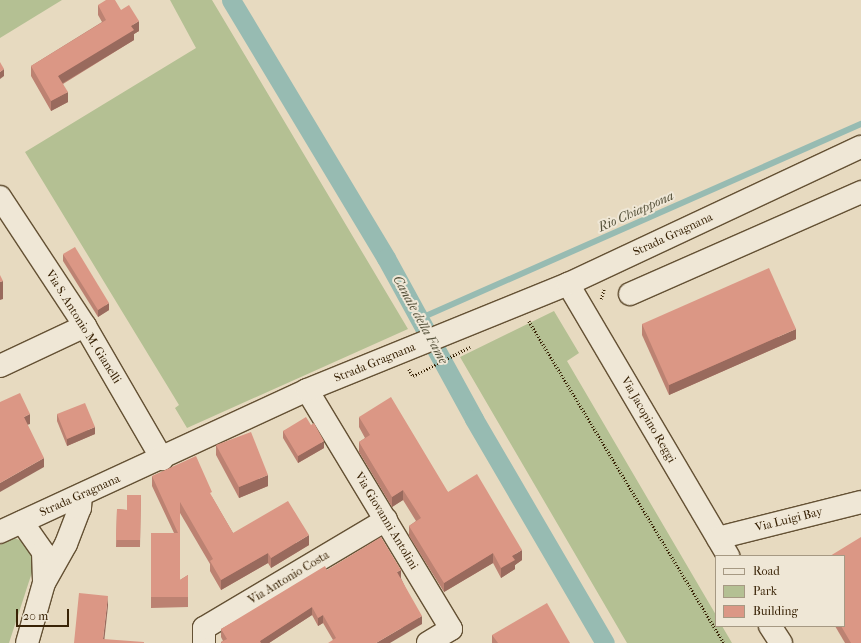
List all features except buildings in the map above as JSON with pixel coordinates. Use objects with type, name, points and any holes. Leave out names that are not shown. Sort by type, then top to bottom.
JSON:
[{"type":"street","name":"Strada Gragnana","points":[[0,532],[162,460],[307,390],[568,284],[861,147]]},
{"type":"street","points":[[630,294],[861,192]]},
{"type":"street","name":"Via S. Antonio M. Gianelli","points":[[0,197],[85,326],[162,460]]},
{"type":"street","name":"Via Jacopino Reggi","points":[[568,284],[723,547]]},
{"type":"street","points":[[0,366],[85,326]]},
{"type":"street","name":"Via Giovanni Antolini","points":[[307,390],[451,629],[428,643]]},
{"type":"street","points":[[27,643],[44,583],[66,544],[80,508],[81,495]]},
{"type":"street","name":"Via Luigi Bay","points":[[723,547],[861,502]]},
{"type":"street","name":"Via Antonio Costa","points":[[204,643],[204,628],[386,520]]},
{"type":"street","points":[[22,522],[32,532],[43,552],[44,583]]},
{"type":"path","points":[[523,323],[535,318]]},
{"type":"path","points":[[530,320],[724,643]]},
{"type":"path","points":[[416,374],[477,343]]},
{"type":"green space","points":[[0,0],[62,0],[0,38]]},
{"type":"green space","points":[[170,0],[212,0],[408,329],[187,428],[175,408],[179,405],[25,152],[196,48]]},
{"type":"green space","points":[[554,311],[579,353],[567,361],[715,613],[715,627],[723,627],[732,643],[627,643],[460,357]]},
{"type":"green space","points":[[15,538],[30,545],[36,560],[9,643],[0,643],[0,545]]},
{"type":"waterway","name":"Rio Chiappona","points":[[231,0],[386,258],[474,419],[605,643]]},
{"type":"waterway","name":"Rio Chiappona","points":[[419,319],[861,124]]},
{"type":"water label","name":"Canale della Fame","points":[[420,320]]}]
